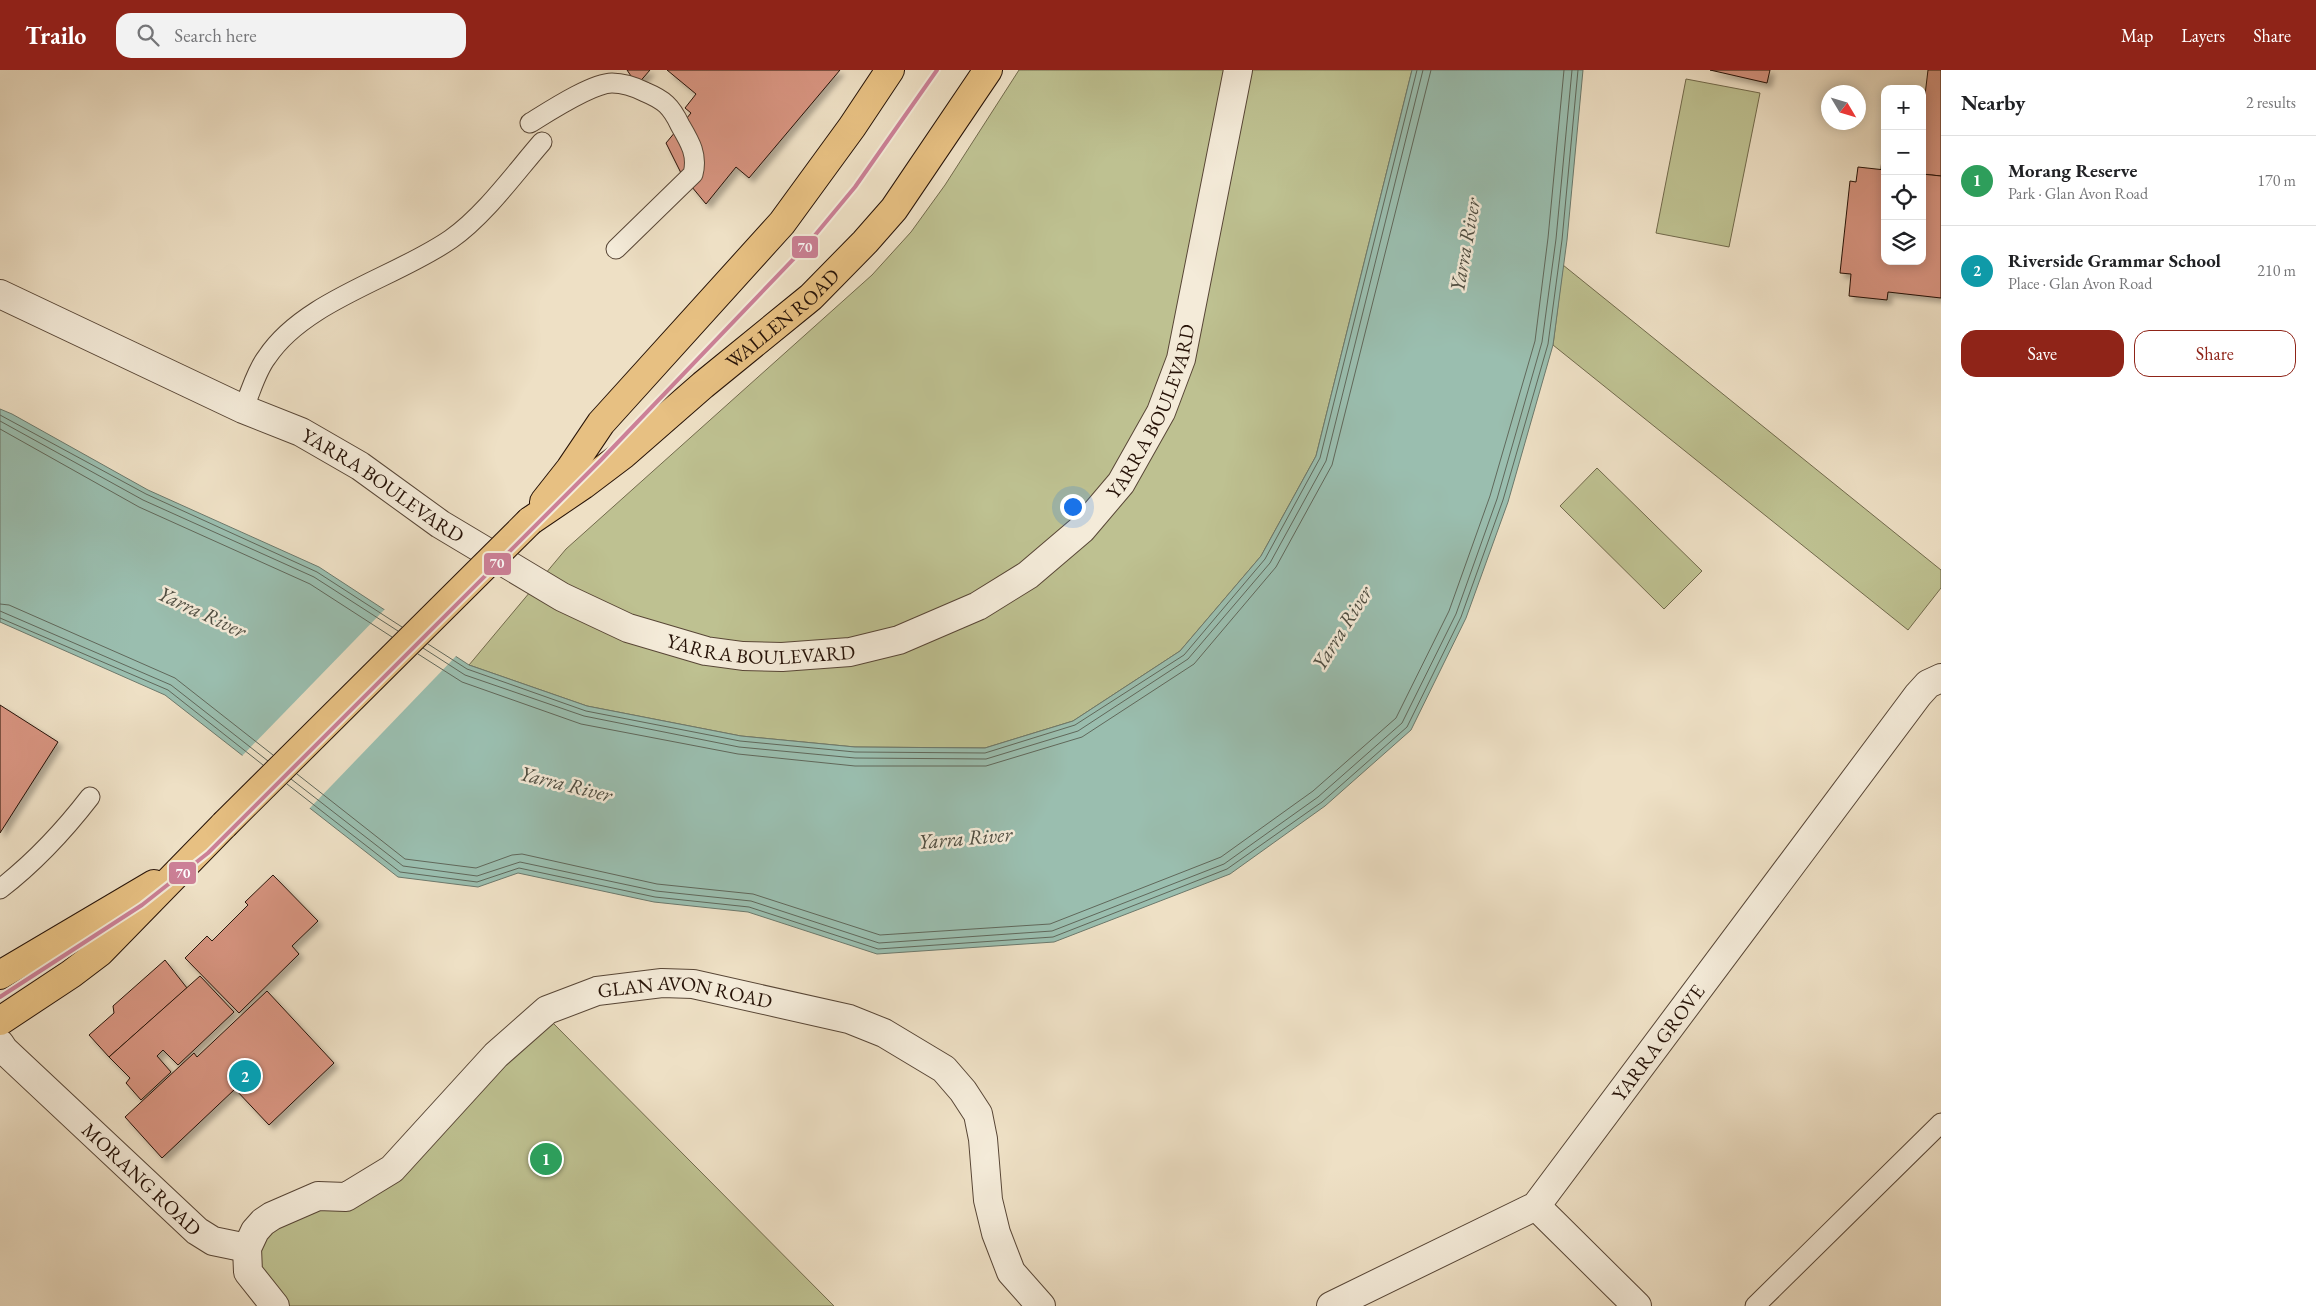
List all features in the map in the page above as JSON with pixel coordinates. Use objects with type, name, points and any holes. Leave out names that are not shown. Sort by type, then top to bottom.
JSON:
[{"type":"main road","name":"WALLEN ROAD","points":[[0,1021],[71,974],[100,952],[224,825],[530,521],[570,469],[601,423],[782,223],[842,142],[890,70]]},
{"type":"main road","name":"WALLEN ROAD","points":[[530,521],[624,454],[703,385],[811,297],[865,242],[894,209],[988,70]]},
{"type":"main road","name":"WALLEN ROAD","points":[[0,975],[154,884],[180,865],[224,825]]},
{"type":"street","name":"YARRA BOULEVARD","points":[[0,294],[244,409],[301,432],[360,466],[440,524],[562,598],[628,628],[706,651],[744,656],[782,657],[850,652],[899,640],[978,606],[1028,575],[1082,529],[1121,483],[1161,412],[1181,358],[1238,70]]},
{"type":"street","name":"YARRA GROVE","points":[[1331,1306],[1536,1206],[1918,695],[1928,684],[1941,678]]},
{"type":"street","name":"GLAN AVON ROAD","points":[[247,1248],[255,1231],[272,1216],[318,1196],[346,1197],[392,1169],[496,1055],[547,1010],[596,991],[632,986],[693,984],[849,1019],[884,1033],[944,1069],[964,1091],[978,1114],[983,1139],[988,1200],[996,1233],[1011,1272],[1041,1306]]},
{"type":"street","name":"MORANG ROAD","points":[[0,1044],[4,1050],[197,1231],[213,1241],[247,1248]]},
{"type":"street","points":[[1536,1206],[1637,1306]]},
{"type":"street","points":[[247,1248],[248,1272],[275,1306]]},
{"type":"lane","points":[[530,122],[581,93],[611,83],[634,87],[663,100],[675,115],[693,148],[696,162],[693,174],[616,249]]},
{"type":"lane","points":[[244,409],[266,358],[286,333],[346,295],[403,268],[453,238],[477,217],[542,142]]},
{"type":"lane","points":[[0,889],[38,858],[58,837],[90,797]]},
{"type":"lane","points":[[1755,1306],[1941,1123]]},
{"type":"shaded area","points":[[1019,70],[1412,70],[1316,456],[1261,556],[1180,651],[1073,721],[985,748],[855,747],[741,736],[587,706],[469,665],[566,549],[872,275],[911,232],[945,185]]},
{"type":"shaded area","points":[[1686,79],[1760,93],[1729,247],[1656,233]]},
{"type":"shaded area","points":[[1563,265],[1941,570],[1941,588],[1908,630],[1553,345]]},
{"type":"shaded area","points":[[1597,468],[1702,571],[1664,609],[1560,506]]},
{"type":"shaded area","points":[[551,1021],[834,1306],[275,1306],[264,1295],[255,1231],[346,1197]]},
{"type":"water","name":"Yarra River","points":[[1412,70],[1583,70],[1567,240],[1553,345],[1508,502],[1466,618],[1411,730],[1325,806],[1230,874],[1054,942],[877,954],[748,912],[654,902],[518,873],[478,887],[398,877],[165,695],[0,622],[0,409],[148,490],[319,567],[469,665],[587,706],[741,736],[855,747],[985,748],[1073,721],[1180,651],[1261,556],[1316,456]]},
{"type":"pier","points":[[386,608],[458,654],[308,810],[241,757]]},
{"type":"building","points":[[627,70],[650,70],[637,85]]},
{"type":"building","points":[[667,70],[840,70],[749,178],[736,167],[706,204],[682,175],[666,143],[691,113],[685,108],[696,94]]},
{"type":"building","points":[[1710,70],[1770,70],[1767,83]]},
{"type":"building","points":[[1928,70],[1941,70],[1941,176],[1926,174],[1926,87]]},
{"type":"building","points":[[1858,167],[1881,170],[1881,265],[1926,265],[1926,174],[1941,176],[1941,298],[1888,292],[1887,300],[1849,296],[1851,274],[1840,273],[1850,181],[1856,182]]},
{"type":"building","points":[[0,705],[58,742],[0,833]]},
{"type":"building","points":[[273,875],[318,921],[292,946],[299,954],[239,1013],[185,958],[207,936],[212,941],[248,905],[245,902]]},
{"type":"building","points":[[165,960],[187,988],[109,1057],[89,1035],[114,1013],[113,1006]]},
{"type":"building","points":[[200,976],[234,1012],[178,1065],[163,1050],[157,1056],[171,1072],[141,1100],[126,1083],[130,1078],[109,1057]]},
{"type":"building","points":[[267,991],[334,1063],[269,1125],[235,1089],[162,1158],[125,1117],[194,1053],[197,1057]]},
{"type":"transit line","name":"70","points":[[0,997],[142,905],[208,853],[601,460],[806,246],[855,187],[937,70]]},
{"type":"place","name":"Riverside Grammar School","points":[[245,1076]]},
{"type":"place","name":"Morang Reserve","points":[[546,1159]]}]
